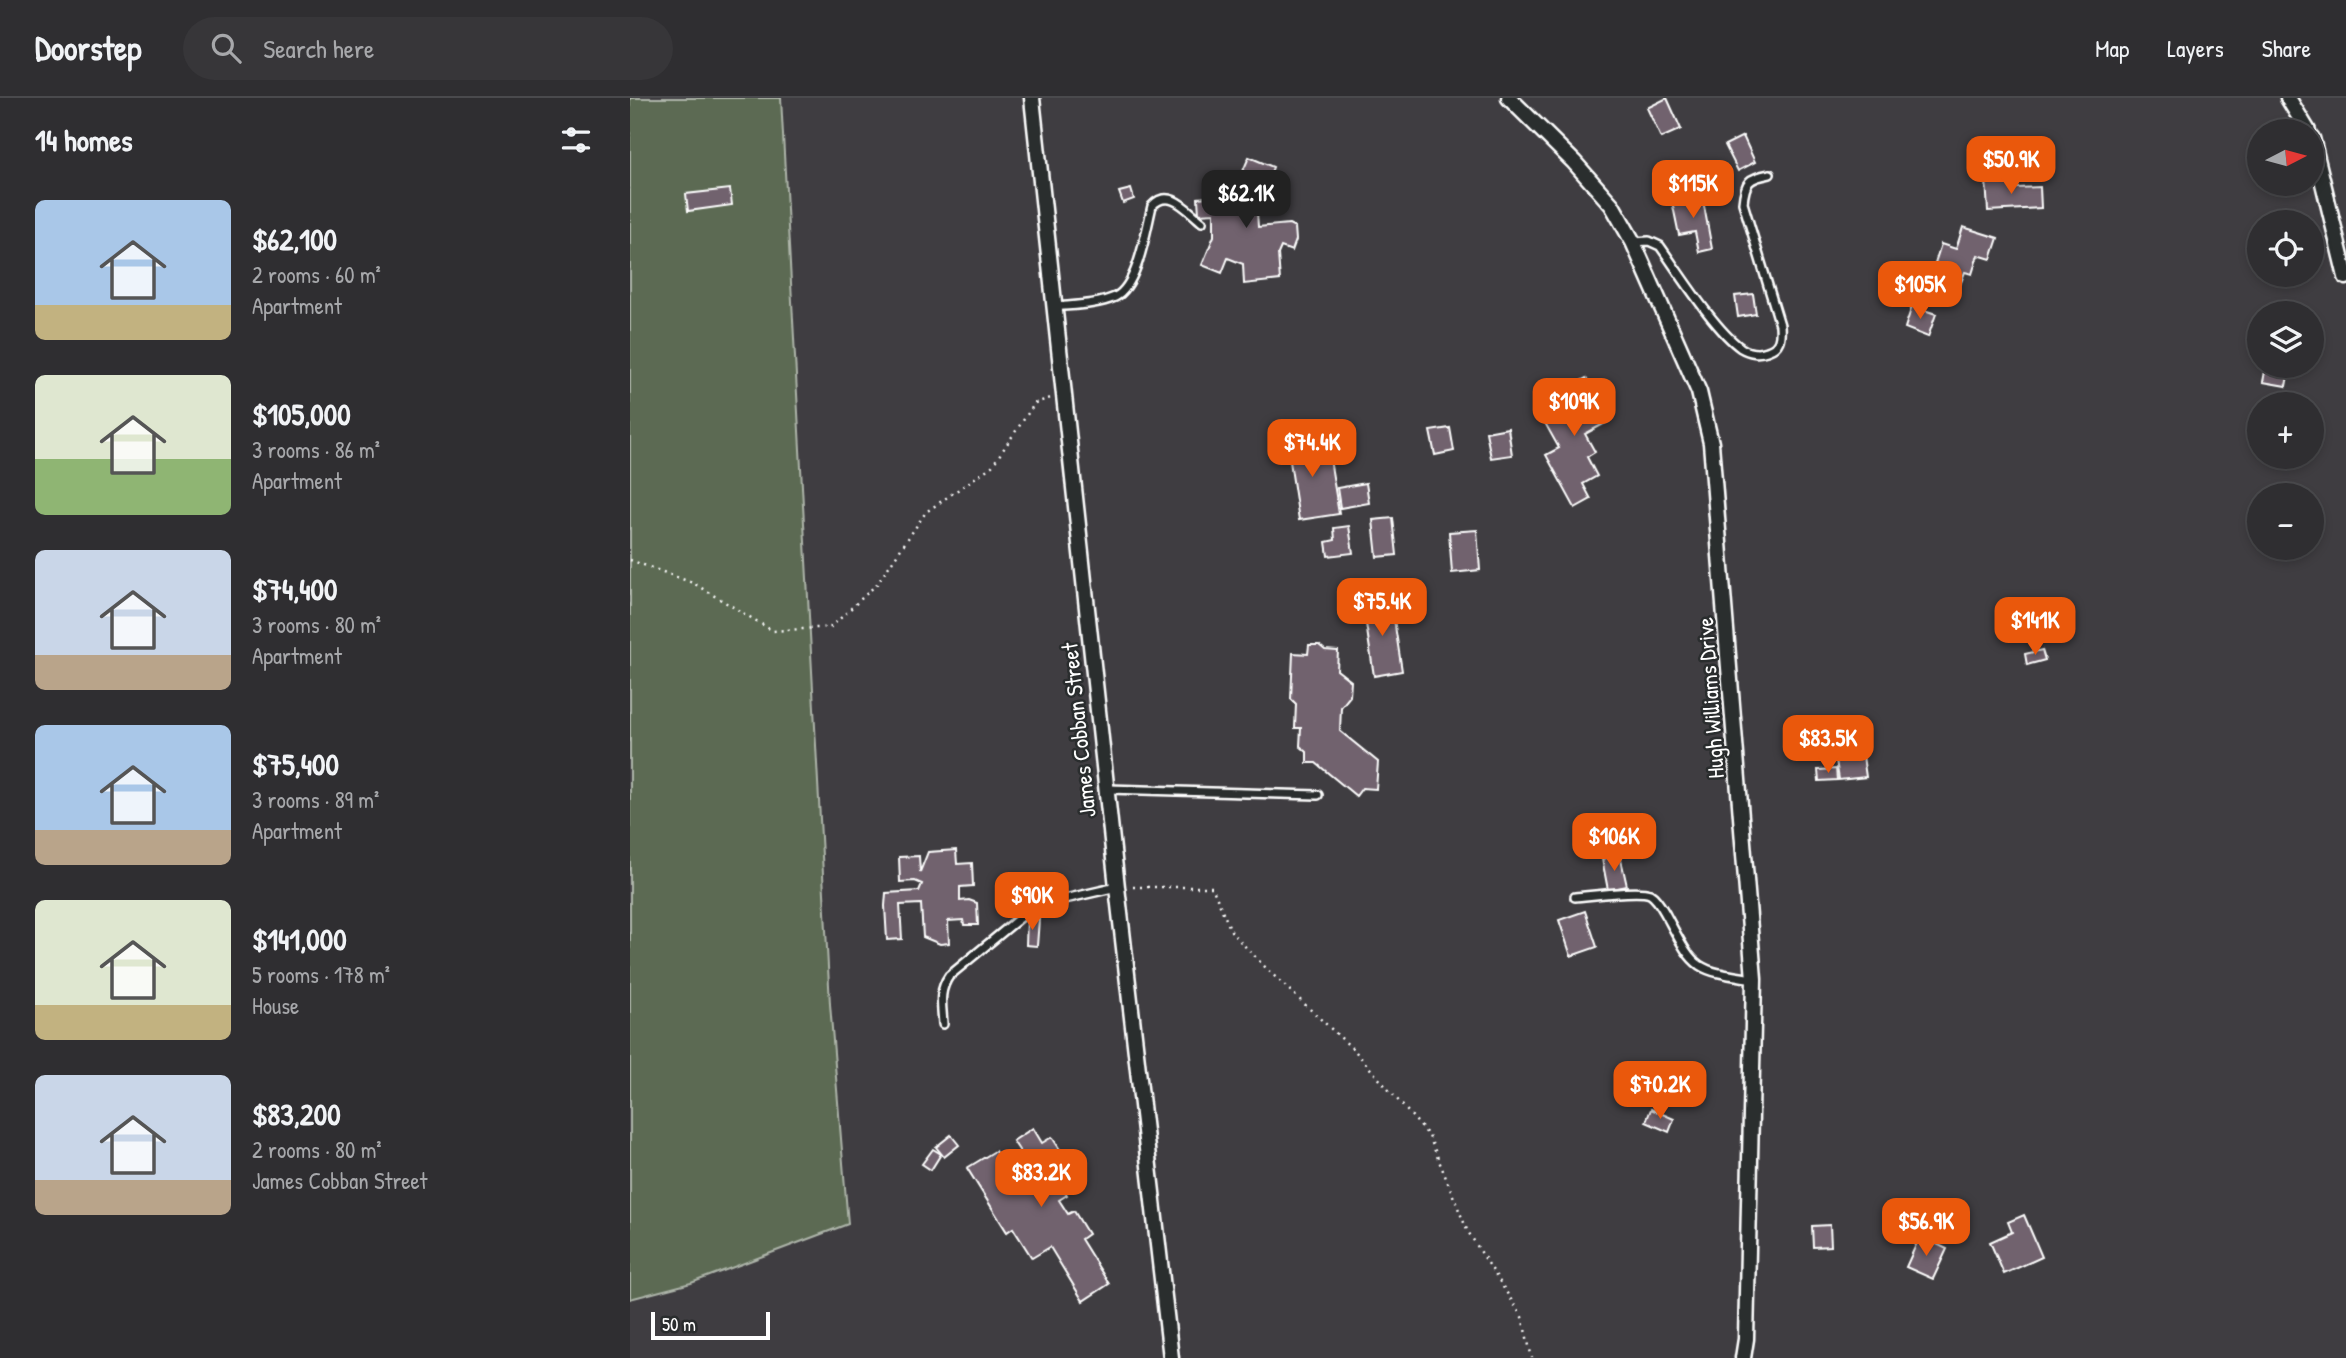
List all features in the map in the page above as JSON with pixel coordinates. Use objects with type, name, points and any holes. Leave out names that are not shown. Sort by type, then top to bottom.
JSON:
[{"type":"street","name":"James Cobban Street","points":[[1032,98],[1171,1358]]},
{"type":"street","name":"Hugh Williams Drive","points":[[1508,98],[1574,162],[1612,205],[1633,242],[1699,392],[1711,443],[1754,979],[1746,1339],[1743,1358]]},
{"type":"street","points":[[2288,98],[2301,119]]},
{"type":"street","points":[[2324,187],[2346,277]]},
{"type":"lane","points":[[1633,242],[1649,241],[1660,246],[1722,330],[1742,348],[1751,352],[1770,350],[1777,346],[1781,337],[1780,325],[1743,203],[1744,189],[1749,181],[1756,176],[1770,174]]},
{"type":"lane","points":[[1055,307],[1101,302],[1119,295],[1132,279],[1152,206],[1158,200],[1175,200],[1202,222]]},
{"type":"lane","points":[[1108,789],[1318,795]]},
{"type":"lane","points":[[943,1024],[941,996],[943,985],[949,976],[1027,912],[1043,904],[1117,887]]},
{"type":"lane","points":[[1575,897],[1639,892],[1650,894],[1660,904],[1689,957],[1700,968],[1717,974],[1754,979]]},
{"type":"path","points":[[630,560],[693,583],[773,631],[831,626],[877,584],[926,512],[992,466],[1035,403],[1064,394]]},
{"type":"path","points":[[1117,887],[1212,887],[1232,933],[1271,974],[1355,1051],[1429,1136],[1467,1230],[1522,1317],[1532,1358]]},
{"type":"green space","points":[[630,98],[781,98],[830,1004],[848,1224],[691,1283],[630,1299]]},
{"type":"building","points":[[1667,98],[1681,129],[1661,138],[1647,108]]},
{"type":"building","points":[[1743,136],[1755,162],[1738,171],[1725,145]]},
{"type":"building","points":[[1249,157],[1273,167],[1262,197],[1249,192],[1246,208],[1257,212],[1258,227],[1289,224],[1295,227],[1296,240],[1292,251],[1281,247],[1278,254],[1280,280],[1244,284],[1243,264],[1228,258],[1222,273],[1202,265],[1214,236],[1214,213],[1199,214],[1198,198],[1236,194],[1241,197],[1240,178]]},
{"type":"building","points":[[2015,178],[2016,188],[2040,187],[2041,208],[1988,211],[1986,180]]},
{"type":"building","points":[[730,189],[732,205],[688,211],[686,194]]},
{"type":"building","points":[[1131,189],[1134,199],[1123,203],[1119,192]]},
{"type":"building","points":[[1702,195],[1712,249],[1699,252],[1695,232],[1679,235],[1672,201]]},
{"type":"building","points":[[1963,227],[1998,238],[1991,259],[1978,255],[1972,274],[1965,272],[1960,285],[1954,283],[1951,293],[1942,290],[1949,268],[1935,263],[1941,244],[1956,249]]},
{"type":"building","points":[[1753,294],[1756,314],[1738,317],[1735,296]]},
{"type":"building","points":[[1912,306],[1936,314],[1928,337],[1905,328]]},
{"type":"building","points":[[1586,378],[1609,421],[1585,434],[1595,452],[1587,457],[1597,476],[1583,484],[1591,499],[1575,508],[1546,455],[1559,448],[1540,414],[1563,401],[1559,393]]},
{"type":"building","points":[[2264,378],[2288,378],[2286,386],[2263,382]]},
{"type":"building","points":[[1450,428],[1454,451],[1435,455],[1430,431]]},
{"type":"building","points":[[1508,428],[1512,455],[1491,458],[1486,432]]},
{"type":"building","points":[[1316,432],[1321,460],[1330,459],[1339,514],[1299,520],[1288,448],[1297,446],[1295,435]]},
{"type":"building","points":[[1366,483],[1369,503],[1340,508],[1337,488]]},
{"type":"building","points":[[1393,518],[1397,555],[1377,557],[1373,520]]},
{"type":"building","points":[[1349,526],[1353,553],[1328,556],[1326,542],[1335,540],[1334,528]]},
{"type":"building","points":[[1477,530],[1480,570],[1452,573],[1449,532]]},
{"type":"building","points":[[1391,600],[1402,671],[1374,676],[1363,604]]},
{"type":"building","points":[[1309,645],[1338,651],[1337,670],[1351,681],[1350,696],[1341,707],[1340,731],[1378,762],[1376,789],[1362,788],[1356,796],[1316,763],[1307,763],[1307,752],[1300,746],[1301,728],[1295,728],[1296,704],[1291,699],[1293,653],[1308,654]]},
{"type":"building","points":[[2042,650],[2045,660],[2027,665],[2025,654]]},
{"type":"building","points":[[1862,749],[1866,777],[1839,780],[1835,753]]},
{"type":"building","points":[[1836,769],[1837,780],[1819,781],[1818,770]]},
{"type":"building","points":[[956,850],[957,864],[972,863],[973,886],[960,887],[960,901],[977,903],[978,925],[964,925],[963,920],[948,921],[949,943],[940,944],[923,937],[921,904],[900,905],[902,939],[887,940],[886,893],[919,891],[922,884],[915,881],[900,882],[899,857],[919,856],[920,872],[928,852]]},
{"type":"building","points":[[1620,855],[1627,886],[1608,890],[1602,859]]},
{"type":"building","points":[[1585,911],[1597,947],[1571,956],[1559,920]]},
{"type":"building","points":[[1027,919],[1039,919],[1037,946],[1026,945]]},
{"type":"building","points":[[1651,1109],[1674,1119],[1669,1132],[1646,1122]]},
{"type":"building","points":[[1033,1128],[1042,1143],[1052,1137],[1078,1178],[1063,1188],[1067,1195],[1059,1200],[1068,1214],[1074,1211],[1088,1234],[1081,1239],[1109,1284],[1083,1301],[1050,1247],[1032,1258],[1013,1228],[1007,1232],[967,1168],[995,1151],[1020,1191],[1038,1179],[1013,1141]]},
{"type":"building","points":[[951,1135],[959,1145],[944,1157],[936,1147]]},
{"type":"building","points":[[933,1149],[941,1154],[931,1170],[922,1164]]},
{"type":"building","points":[[2024,1215],[2042,1257],[2004,1274],[1990,1242],[2012,1232],[2008,1222]]},
{"type":"building","points":[[1830,1225],[1831,1246],[1813,1247],[1812,1226]]},
{"type":"building","points":[[1920,1236],[1947,1249],[1933,1279],[1906,1267]]}]
